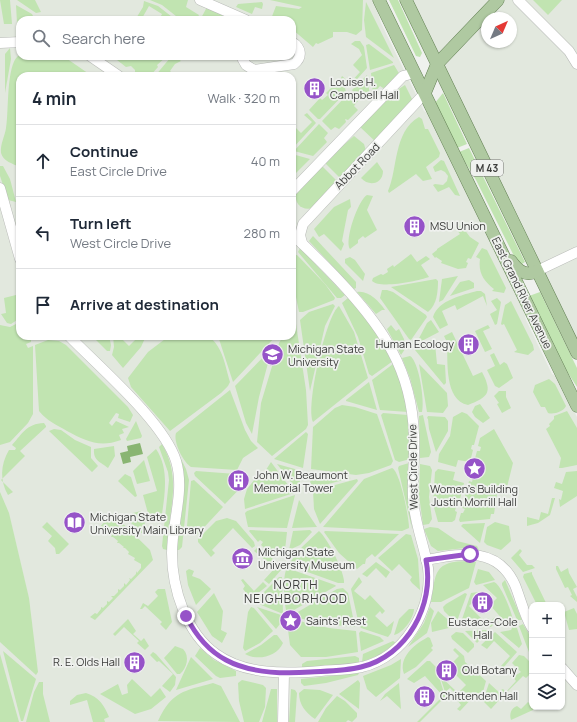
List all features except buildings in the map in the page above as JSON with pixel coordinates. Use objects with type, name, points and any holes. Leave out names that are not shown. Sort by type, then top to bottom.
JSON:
[{"type":"main road","name":"M 43","points":[[380,0],[415,73]]},
{"type":"main road","name":"M 43","points":[[406,0],[437,64]]},
{"type":"main road","points":[[425,93],[437,64],[498,0]]},
{"type":"main road","points":[[415,73],[437,64]]},
{"type":"main road","name":"East Grand River Avenue","points":[[437,64],[577,353]]},
{"type":"main road","name":"East Grand River Avenue","points":[[415,73],[577,406]]},
{"type":"main road","points":[[498,242],[513,265],[522,273],[529,275],[537,271]]},
{"type":"main road","points":[[562,375],[577,395]]},
{"type":"street","points":[[200,0],[227,15]]},
{"type":"street","points":[[518,0],[569,51],[577,64]]},
{"type":"street","points":[[0,42],[16,42]]},
{"type":"street","points":[[243,60],[246,65],[254,70],[294,64],[298,60],[300,54],[298,46],[296,45]]},
{"type":"street","points":[[96,60],[113,72]]},
{"type":"street","points":[[296,187],[403,76],[415,73]]},
{"type":"street","name":"Abbot Road","points":[[302,243],[300,234],[303,224],[425,93]]},
{"type":"street","points":[[0,188],[16,245]]},
{"type":"street","name":"West Circle Drive","points":[[73,340],[154,425],[171,448],[176,459],[180,491],[172,552],[174,570],[181,602],[192,628],[208,648],[227,661],[254,669],[284,673],[361,667],[378,660],[394,650],[413,629],[422,612],[428,586],[426,560],[414,511],[413,425],[410,400],[399,366],[376,324],[296,238]]},
{"type":"street","points":[[537,271],[577,252]]},
{"type":"street","points":[[426,560],[470,554],[486,557],[499,565],[512,581],[529,621]]},
{"type":"street","points":[[565,671],[577,684]]},
{"type":"street","points":[[283,722],[284,673]]},
{"type":"shaded area","name":"Michigan State University","points":[[0,0],[374,0],[381,23],[424,111],[429,114],[522,303],[526,320],[552,374],[557,377],[577,417],[577,722],[0,722]]},
{"type":"shaded area","points":[[0,0],[10,0],[12,24],[4,24]]},
{"type":"shaded area","points":[[17,0],[35,0],[41,12],[36,13]]},
{"type":"shaded area","points":[[150,0],[188,0],[186,7],[199,15],[176,16],[162,5]]},
{"type":"shaded area","points":[[270,0],[363,0],[362,30],[356,35],[347,32],[333,32],[333,37],[318,44],[316,43],[313,47],[296,32],[296,16],[272,16],[276,6],[299,9],[302,7]]},
{"type":"shaded area","points":[[389,0],[398,0],[422,53],[420,57],[416,56]]},
{"type":"shaded area","points":[[410,0],[577,0],[577,349]]},
{"type":"shaded area","points":[[533,0],[562,0],[548,15]]},
{"type":"shaded area","points":[[144,1],[158,6],[171,16],[161,16],[162,14],[149,6],[143,16],[137,16],[143,7]]},
{"type":"shaded area","points":[[262,2],[262,9],[255,7],[252,14],[236,7],[238,4]]},
{"type":"shaded area","points":[[366,2],[394,58],[366,37],[364,20]]},
{"type":"shaded area","points":[[16,5],[33,16],[17,16]]},
{"type":"shaded area","points":[[207,7],[222,16],[202,16]]},
{"type":"shaded area","points":[[355,41],[360,41],[364,47],[367,68],[350,87],[341,78],[342,76],[350,83],[360,72],[353,65],[362,55],[359,49],[351,44]]},
{"type":"shaded area","points":[[369,44],[393,63],[370,70],[366,45]]},
{"type":"shaded area","points":[[10,48],[11,59],[5,93],[5,54]]},
{"type":"shaded area","points":[[16,58],[16,60],[69,60],[86,72],[16,72],[16,165],[6,160],[1,153],[7,121],[11,69]]},
{"type":"shaded area","points":[[117,60],[163,60],[157,65],[158,67],[154,72],[135,72],[131,66],[126,67]]},
{"type":"shaded area","points":[[168,60],[181,61],[175,64],[170,71],[171,72],[158,72]]},
{"type":"shaded area","points":[[394,65],[400,75],[389,86],[383,88],[380,86],[373,94],[371,73]]},
{"type":"shaded area","points":[[367,75],[370,97],[364,95],[360,99],[352,90]]},
{"type":"shaded area","points":[[337,82],[345,88],[346,92],[320,119],[318,119],[309,110],[320,98],[322,100],[328,95],[326,93]]},
{"type":"shaded area","points":[[405,85],[413,101],[377,143],[359,126],[391,94]]},
{"type":"shaded area","points":[[349,93],[358,101],[354,106],[358,110],[348,120],[345,119],[346,122],[339,129],[335,127],[331,130],[322,121]]},
{"type":"shaded area","points":[[443,93],[467,144],[457,148],[435,103]]},
{"type":"shaded area","points":[[307,113],[316,123],[296,145],[296,128],[301,133],[312,122],[304,115]]},
{"type":"shaded area","points":[[419,117],[422,119],[425,129],[428,129],[440,153],[439,157],[426,167],[432,179],[423,181],[416,174],[389,193],[388,191],[400,141],[411,124]]},
{"type":"shaded area","points":[[319,124],[328,133],[324,138],[327,142],[313,156],[296,152],[296,149]]},
{"type":"shaded area","points":[[354,136],[364,144],[366,151],[341,179],[324,162]]},
{"type":"shaded area","points":[[469,148],[525,262],[519,266],[476,180],[459,152]]},
{"type":"shaded area","points":[[296,155],[310,159],[296,173]]},
{"type":"shaded area","points":[[441,160],[444,161],[460,196],[455,195],[449,187],[438,192],[433,185],[443,185],[447,181],[448,176],[445,172],[441,170],[435,172],[433,167]]},
{"type":"shaded area","points":[[377,162],[383,171],[381,179],[375,183],[368,183],[364,181],[361,178]]},
{"type":"shaded area","points":[[321,165],[338,182],[313,208],[309,209],[302,207],[296,200],[296,193]]},
{"type":"shaded area","points":[[0,166],[3,166],[10,179],[16,202],[8,200],[0,176]]},
{"type":"shaded area","points":[[367,195],[373,196],[367,210],[377,230],[365,238],[363,236],[358,240],[358,243],[350,249],[350,230],[356,212],[363,198]]},
{"type":"shaded area","points":[[350,199],[351,207],[348,210],[342,241],[344,244],[341,251],[324,234],[319,237],[314,229],[334,207]]},
{"type":"shaded area","points":[[461,225],[470,237],[479,243],[471,259],[468,258],[466,268],[458,269],[441,263],[442,261],[436,257],[435,258],[432,254],[460,234],[456,229]]},
{"type":"shaded area","points":[[313,236],[356,282],[356,288],[354,289],[309,241]]},
{"type":"shaded area","points":[[300,248],[345,295],[341,298],[337,298],[298,252]]},
{"type":"shaded area","points":[[482,248],[487,250],[506,288],[504,293],[492,291],[494,289],[482,276],[480,259],[476,257]]},
{"type":"shaded area","points":[[411,254],[417,262],[426,256],[430,259],[421,265],[429,277],[391,284],[376,283],[372,281],[373,278],[388,272],[387,269],[393,265],[394,267]]},
{"type":"shaded area","points":[[296,255],[325,284],[335,298],[334,300],[303,312],[299,312],[296,297]]},
{"type":"shaded area","points":[[350,257],[355,260],[365,274],[363,281],[345,263],[345,259]]},
{"type":"shaded area","points":[[458,276],[443,300],[439,302],[442,279]]},
{"type":"shaded area","points":[[436,279],[438,281],[438,289],[436,298],[433,306],[428,312],[391,287]]},
{"type":"shaded area","points":[[469,280],[474,283],[474,288],[450,296],[460,282]]},
{"type":"shaded area","points":[[382,290],[393,292],[426,315],[427,317],[411,340],[380,298]]},
{"type":"shaded area","points":[[481,291],[485,294],[487,306],[483,296],[457,310],[455,305],[442,311],[448,325],[440,329],[433,317],[440,306],[452,299]]},
{"type":"shaded area","points":[[357,292],[369,294],[380,303],[385,310],[382,310],[376,314]]},
{"type":"shaded area","points":[[540,292],[577,368],[577,387],[564,367],[529,296]]},
{"type":"shaded area","points":[[16,295],[16,321],[11,324],[7,323],[1,314],[6,313],[4,298]]},
{"type":"shaded area","points":[[348,298],[372,326],[393,361],[372,376],[369,374],[358,337],[342,303]]},
{"type":"shaded area","points":[[497,298],[501,302],[497,324],[495,325],[490,314],[497,310],[491,301]]},
{"type":"shaded area","points":[[511,301],[533,345],[534,350],[528,355],[514,352],[517,350],[504,324],[501,324],[505,305]]},
{"type":"shaded area","points":[[333,304],[335,306],[325,326],[310,391],[300,320],[309,312]]},
{"type":"shaded area","points":[[339,306],[354,332],[368,378],[313,422],[311,413],[312,399],[318,362],[328,326]]},
{"type":"shaded area","points":[[431,320],[439,332],[416,344],[427,323]]},
{"type":"shaded area","points":[[16,324],[16,340],[31,340],[31,342],[26,344],[28,348],[33,346],[33,414],[28,423],[10,442],[0,445],[0,325],[10,327]]},
{"type":"shaded area","points":[[296,324],[306,390],[308,425],[306,429],[272,456],[257,442],[261,403],[281,340],[296,340]]},
{"type":"shaded area","points":[[391,325],[396,331],[399,329],[404,339],[405,349],[401,355],[387,329]]},
{"type":"shaded area","points":[[488,325],[490,328],[483,331],[492,349],[485,352],[475,331]]},
{"type":"shaded area","points":[[452,332],[473,376],[482,372],[487,385],[488,390],[484,397],[468,405],[460,402],[455,396],[449,379],[447,342],[444,336]]},
{"type":"shaded area","points":[[48,340],[59,341],[66,345],[128,407],[133,415],[130,422],[118,418],[119,414],[116,413],[109,423],[112,426],[116,421],[129,427],[122,429],[124,433],[119,435],[121,440],[99,443],[87,440],[74,435],[45,418],[39,411],[35,345]]},
{"type":"shaded area","points":[[96,340],[110,340],[110,351],[107,351]]},
{"type":"shaded area","points":[[113,340],[123,340],[129,346],[135,340],[144,340],[141,347],[123,368],[112,355],[114,347]]},
{"type":"shaded area","points":[[164,340],[213,340],[217,345],[225,363],[230,382],[221,393],[170,431],[131,387],[128,378],[148,352]]},
{"type":"shaded area","points":[[219,340],[272,340],[233,382]]},
{"type":"shaded area","points":[[431,340],[435,344],[437,364],[445,365],[446,383],[444,385],[415,350],[415,347]]},
{"type":"shaded area","points":[[272,348],[259,397],[252,434],[246,423],[235,386]]},
{"type":"shaded area","points":[[494,353],[500,365],[504,362],[507,364],[513,378],[499,388],[495,386],[487,370],[495,366],[490,355]]},
{"type":"shaded area","points":[[410,356],[413,359],[419,373],[423,400],[422,412],[419,412],[410,378],[402,358]]},
{"type":"shaded area","points":[[393,364],[400,379],[408,412],[380,410],[372,380]]},
{"type":"shaded area","points":[[419,364],[447,393],[448,406],[443,413],[427,412]]},
{"type":"shaded area","points":[[549,379],[555,384],[566,406],[561,411],[556,413],[548,413],[545,407],[541,407],[533,392],[535,385]]},
{"type":"shaded area","points":[[369,382],[377,410],[346,401],[346,400]]},
{"type":"shaded area","points":[[230,390],[245,430],[251,441],[258,448],[243,458],[237,470],[191,467],[179,452],[175,437],[176,433]]},
{"type":"shaded area","points":[[499,391],[506,391],[506,397],[511,408],[502,413],[497,404],[499,403],[494,396]]},
{"type":"shaded area","points":[[480,404],[490,418],[483,423],[475,417],[472,412],[475,406]]},
{"type":"shaded area","points":[[342,405],[355,407],[377,414],[393,461],[391,465],[369,473],[356,475],[311,469],[313,427],[335,408]]},
{"type":"shaded area","points":[[567,411],[577,428],[577,465],[559,468],[561,458],[546,429],[550,426],[549,424],[554,419],[554,416]]},
{"type":"shaded area","points":[[462,412],[467,414],[479,426],[474,445],[472,445],[471,449],[473,450],[470,462],[458,460],[456,467],[438,462],[439,454],[450,436],[453,417]]},
{"type":"shaded area","points":[[383,413],[408,415],[410,459],[399,462],[395,460],[381,415]]},
{"type":"shaded area","points":[[423,415],[431,452],[429,457],[420,458],[419,416]]},
{"type":"shaded area","points":[[428,416],[445,417],[448,421],[448,431],[436,452],[429,429]]},
{"type":"shaded area","points":[[136,421],[142,436],[141,438],[127,441],[126,439]]},
{"type":"shaded area","points":[[44,423],[46,427],[20,451],[25,456],[2,479],[6,456],[9,450],[15,450],[16,448],[12,445],[29,427]]},
{"type":"shaded area","points":[[54,429],[61,430],[75,440],[91,447],[91,458],[98,466],[92,472],[49,431]]},
{"type":"shaded area","points":[[494,429],[513,463],[505,495],[497,494],[494,514],[491,514],[490,519],[460,522],[459,520],[461,513],[463,513],[465,509],[462,508],[469,481],[472,482],[476,467],[473,466],[477,451],[480,451],[481,447],[478,446],[480,438]]},
{"type":"shaded area","points":[[306,432],[308,434],[303,468],[274,459]]},
{"type":"shaded area","points":[[140,443],[143,454],[130,457],[131,462],[123,464],[120,453],[128,451],[127,446]]},
{"type":"shaded area","points":[[162,444],[172,470],[173,483],[167,550],[163,549],[162,546],[169,480],[168,472],[159,447]]},
{"type":"shaded area","points":[[114,446],[115,456],[108,468],[96,459],[94,449]]},
{"type":"shaded area","points":[[156,449],[163,464],[165,481],[164,498],[162,514],[149,517],[143,495],[157,491],[147,457]]},
{"type":"shaded area","points":[[180,457],[186,469],[189,480],[182,547],[177,550],[184,492],[183,469]]},
{"type":"shaded area","points":[[144,460],[150,481],[137,484],[133,471]]},
{"type":"shaded area","points":[[271,462],[294,493],[245,509],[244,499],[247,489],[255,479],[264,473]]},
{"type":"shaded area","points":[[409,463],[408,495],[412,529],[398,468],[399,466]]},
{"type":"shaded area","points":[[277,464],[302,471],[298,490],[297,490]]},
{"type":"shaded area","points":[[420,464],[430,466],[432,470],[429,497],[432,519],[429,524],[423,525],[419,495]]},
{"type":"shaded area","points":[[392,468],[398,477],[401,486],[406,505],[409,528],[402,531],[323,527],[364,479]]},
{"type":"shaded area","points":[[438,469],[455,472],[453,480],[464,483],[458,507],[456,507],[455,511],[457,512],[455,520],[452,522],[438,522],[433,504],[435,472]]},
{"type":"shaded area","points":[[196,471],[236,474],[237,478],[233,481],[238,486],[245,481],[244,479],[247,476],[249,479],[225,504],[195,476],[194,473]]},
{"type":"shaded area","points":[[577,471],[577,496],[560,507],[559,499],[561,500],[563,491],[554,488],[556,482],[562,484],[566,472]]},
{"type":"shaded area","points":[[312,472],[351,478],[313,488],[310,483]]},
{"type":"shaded area","points":[[125,474],[131,477],[137,496],[135,497],[118,481]]},
{"type":"shaded area","points":[[357,479],[358,481],[320,524],[314,509],[313,491]]},
{"type":"shaded area","points":[[194,480],[223,507],[196,536],[188,530],[187,526],[191,481]]},
{"type":"shaded area","points":[[3,482],[13,492],[8,495]]},
{"type":"shaded area","points":[[0,492],[9,513],[29,598],[38,672],[36,675],[0,642]]},
{"type":"shaded area","points":[[295,495],[287,528],[248,527],[245,513],[247,511]]},
{"type":"shaded area","points":[[552,498],[555,498],[550,515],[538,523],[527,526],[527,517],[539,520],[541,512],[548,514]]},
{"type":"shaded area","points":[[299,500],[317,527],[292,528]]},
{"type":"shaded area","points":[[141,511],[147,531],[141,533],[127,519],[133,513]]},
{"type":"shaded area","points":[[112,513],[150,550],[153,560],[95,620],[90,617],[95,613],[97,614],[101,607],[103,608],[107,604],[107,601],[109,602],[113,598],[111,596],[114,596],[118,592],[118,589],[120,590],[124,586],[124,583],[126,585],[130,580],[129,578],[131,579],[136,574],[136,571],[137,573],[141,568],[141,564],[128,554],[129,552],[123,548],[124,547],[117,543],[118,541],[111,537],[112,535],[107,531],[105,532],[100,527]]},
{"type":"shaded area","points":[[227,518],[236,521],[254,542],[255,546],[252,548],[233,528],[212,550],[215,553],[211,557],[198,542],[198,539],[216,521]]},
{"type":"shaded area","points":[[47,522],[69,544],[59,554],[56,554],[55,548],[48,541],[52,536],[42,527]]},
{"type":"shaded area","points":[[495,522],[509,526],[511,541],[501,550],[487,545],[484,542],[487,527]]},
{"type":"shaded area","points":[[485,523],[480,543],[461,526],[463,524]]},
{"type":"shaded area","points":[[430,527],[438,528],[457,541],[477,546],[479,550],[465,548],[438,551],[431,546],[424,529]]},
{"type":"shaded area","points":[[310,530],[312,532],[300,545],[289,550],[293,531]]},
{"type":"shaded area","points":[[249,531],[287,532],[285,550],[271,554],[261,545],[263,542],[260,540],[258,542]]},
{"type":"shaded area","points":[[319,531],[327,541],[335,556],[344,578],[344,583],[338,583],[288,565],[302,547]]},
{"type":"shaded area","points":[[324,532],[399,534],[375,557],[372,554],[366,559],[365,564],[357,569],[339,553]]},
{"type":"shaded area","points":[[406,534],[411,535],[418,559],[420,590],[410,580],[412,577],[399,564],[392,571],[378,558]]},
{"type":"shaded area","points":[[257,548],[260,548],[273,559],[271,562],[276,567],[279,564],[281,566],[281,570],[269,584],[264,580],[275,568],[254,551]]},
{"type":"shaded area","points":[[520,549],[522,551],[519,555],[527,565],[532,565],[535,568],[523,572],[511,558]]},
{"type":"shaded area","points":[[469,561],[476,562],[469,588],[441,602],[431,602],[436,576],[442,566],[449,563]]},
{"type":"shaded area","points":[[376,562],[390,572],[386,578],[376,568],[367,577],[362,574]]},
{"type":"shaded area","points":[[556,566],[558,566],[561,572],[568,568],[569,573],[577,587],[573,589],[577,597],[577,602],[570,596],[572,595],[568,587],[565,588]]},
{"type":"shaded area","points":[[287,568],[336,586],[287,614],[284,577]]},
{"type":"shaded area","points":[[189,569],[194,571],[192,576],[200,579],[211,589],[196,605],[188,585],[186,571]]},
{"type":"shaded area","points":[[478,569],[489,572],[495,580],[476,585],[474,582]]},
{"type":"shaded area","points":[[532,572],[546,602],[536,602],[523,577],[524,574]]},
{"type":"shaded area","points":[[279,577],[282,577],[283,614],[254,602]]},
{"type":"shaded area","points":[[359,577],[362,582],[354,591],[365,600],[370,595],[385,611],[382,614],[380,611],[375,616],[387,627],[394,621],[391,633],[388,637],[361,628],[359,625],[351,589]]},
{"type":"shaded area","points":[[243,579],[254,591],[263,582],[267,586],[251,599],[243,589],[245,586],[241,580]]},
{"type":"shaded area","points":[[505,580],[522,620],[517,620],[502,585]]},
{"type":"shaded area","points":[[494,582],[500,588],[513,619],[513,623],[504,621],[490,605],[497,598],[483,585]]},
{"type":"shaded area","points":[[343,588],[348,593],[355,627],[323,624],[291,616],[337,589]]},
{"type":"shaded area","points":[[158,589],[165,589],[172,622],[166,630],[160,624],[162,622],[145,606],[140,609],[143,603],[148,606],[158,596],[155,592]]},
{"type":"shaded area","points":[[478,592],[480,594],[477,594],[477,598],[469,606],[484,621],[488,618],[491,621],[495,617],[495,623],[491,627],[460,625],[471,593]]},
{"type":"shaded area","points":[[214,593],[223,611],[221,630],[227,633],[222,643],[212,636],[197,612]]},
{"type":"shaded area","points":[[465,593],[467,594],[457,621],[455,622],[444,611],[443,607]]},
{"type":"shaded area","points":[[251,607],[254,608],[273,631],[260,643],[245,651],[243,648],[248,612]]},
{"type":"shaded area","points":[[257,607],[281,615],[284,619],[276,629]]},
{"type":"shaded area","points":[[430,607],[434,611],[427,633],[408,647],[424,623]]},
{"type":"shaded area","points":[[574,608],[577,614],[577,629],[569,630],[565,612]]},
{"type":"shaded area","points":[[409,609],[414,609],[414,613],[410,621],[401,631],[394,635],[399,619]]},
{"type":"shaded area","points":[[438,611],[453,624],[453,627],[432,632],[431,623]]},
{"type":"shaded area","points":[[128,619],[136,631],[133,634],[141,641],[144,638],[149,646],[145,650],[137,643],[139,641],[124,627],[115,636],[113,634]]},
{"type":"shaded area","points":[[291,619],[329,628],[356,631],[358,652],[326,657],[301,657],[290,645],[287,622],[291,622]]},
{"type":"shaded area","points":[[523,624],[529,634],[529,652],[519,626]]},
{"type":"shaded area","points":[[513,626],[517,628],[522,644],[519,648],[500,632],[511,630]]},
{"type":"shaded area","points":[[488,630],[488,632],[477,643],[465,631]]},
{"type":"shaded area","points":[[361,631],[380,637],[384,641],[361,651],[359,633]]},
{"type":"shaded area","points":[[456,632],[463,633],[474,644],[474,647],[468,653],[452,639],[451,636]]},
{"type":"shaded area","points":[[495,632],[517,652],[503,668],[501,666],[510,656],[494,641],[487,649],[481,645]]},
{"type":"shaded area","points":[[274,635],[277,635],[283,643],[276,652],[261,657],[245,654],[261,645]]},
{"type":"shaded area","points":[[428,637],[430,638],[433,646],[431,648],[433,650],[416,667],[404,674],[403,662],[409,652],[418,643]]},
{"type":"shaded area","points":[[393,641],[396,643],[379,655],[362,662],[363,654]]},
{"type":"shaded area","points":[[175,646],[183,649],[187,658],[186,665],[180,674],[177,674],[164,658]]},
{"type":"shaded area","points":[[200,648],[214,660],[236,671],[236,676],[220,678],[216,676],[195,656]]},
{"type":"shaded area","points":[[455,648],[464,656],[465,662],[486,681],[481,699],[476,694],[460,711],[457,709],[461,705],[457,700],[454,700],[457,695],[450,688],[445,692],[440,676],[458,693],[466,685],[448,667],[459,656],[453,650]]},
{"type":"shaded area","points":[[3,651],[36,679],[23,721],[21,721]]},
{"type":"shaded area","points":[[153,652],[176,677],[175,685],[170,692],[162,686],[173,674],[150,655]]},
{"type":"shaded area","points":[[0,654],[19,722],[0,722]]},
{"type":"shaded area","points":[[519,655],[524,656],[529,661],[529,675],[526,678],[523,676],[505,694],[501,690],[503,689],[506,692],[516,681],[513,677],[521,672],[512,663]]},
{"type":"shaded area","points":[[355,656],[359,658],[359,663],[302,669],[302,664],[307,661]]},
{"type":"shaded area","points":[[191,657],[213,679],[176,690]]},
{"type":"shaded area","points":[[401,659],[400,678],[376,697],[367,689],[363,676],[391,665]]},
{"type":"shaded area","points":[[427,661],[430,661],[436,667],[444,693],[450,701],[445,697],[420,722],[417,722],[443,696],[425,676],[414,683],[407,679]]},
{"type":"shaded area","points":[[359,673],[358,675],[326,683],[304,686],[301,683],[301,679]]},
{"type":"shaded area","points":[[132,679],[151,697],[160,688],[166,697],[151,709],[135,714],[100,694],[118,684],[122,695],[128,693],[127,685]]},
{"type":"shaded area","points":[[242,680],[263,685],[266,688],[265,707],[259,722],[244,722],[239,701],[238,683]]},
{"type":"shaded area","points":[[358,680],[360,683],[359,709],[339,694]]},
{"type":"shaded area","points":[[39,682],[43,682],[43,694],[50,722],[26,722],[34,692]]},
{"type":"shaded area","points":[[213,683],[221,686],[240,722],[158,721],[163,711],[174,698],[194,688]]},
{"type":"shaded area","points":[[399,683],[401,709],[387,696],[380,701],[385,694]]},
{"type":"shaded area","points":[[489,683],[503,696],[491,709],[483,701]]},
{"type":"shaded area","points":[[271,689],[277,689],[277,722],[262,722]]},
{"type":"shaded area","points":[[291,689],[295,690],[297,693],[295,722],[289,722]]},
{"type":"shaded area","points":[[304,689],[320,690],[333,695],[315,719],[306,711],[300,701],[299,693]]},
{"type":"shaded area","points":[[86,693],[98,699],[103,705],[109,717],[104,719],[105,722],[93,722],[87,700],[70,705],[70,701],[77,695]]},
{"type":"shaded area","points":[[337,696],[345,701],[357,713],[357,717],[352,722],[348,720],[346,722],[318,722],[326,708]]},
{"type":"shaded area","points":[[528,702],[529,710],[533,710],[511,720],[510,713],[513,708],[517,706],[521,709]]},
{"type":"place","name":"Louise H. Campbell Hall","points":[[315,88]]},
{"type":"place","name":"MSU Union","points":[[415,226]]},
{"type":"place","name":"Human Ecology","points":[[469,344]]},
{"type":"place","name":"Michigan State University","points":[[272,355]]},
{"type":"place","name":"Women's Building Justin Morrill Hall","points":[[474,469]]},
{"type":"place","name":"John W. Beaumont Memorial Tower","points":[[239,481]]},
{"type":"place","name":"Michigan State University Main Library","points":[[75,523]]},
{"type":"place","name":"Michigan State University Museum","points":[[242,558]]},
{"type":"place","name":"Eustace-Cole Hall","points":[[483,602]]},
{"type":"place","name":"Saints' Rest","points":[[290,621]]},
{"type":"place","name":"R. E. Olds Hall","points":[[135,662]]},
{"type":"place","name":"Old Botany","points":[[447,670]]},
{"type":"place","name":"Chittenden Hall","points":[[425,696]]},
{"type":"district","name":"NORTH NEIGHBORHOOD","points":[[296,592]]},
{"type":"route","points":[[186,616],[192,628],[208,648],[227,661],[238,666],[284,673],[300,673],[361,667],[378,660],[394,650],[413,629],[422,612],[427,594],[428,569],[426,560],[470,554]]}]
